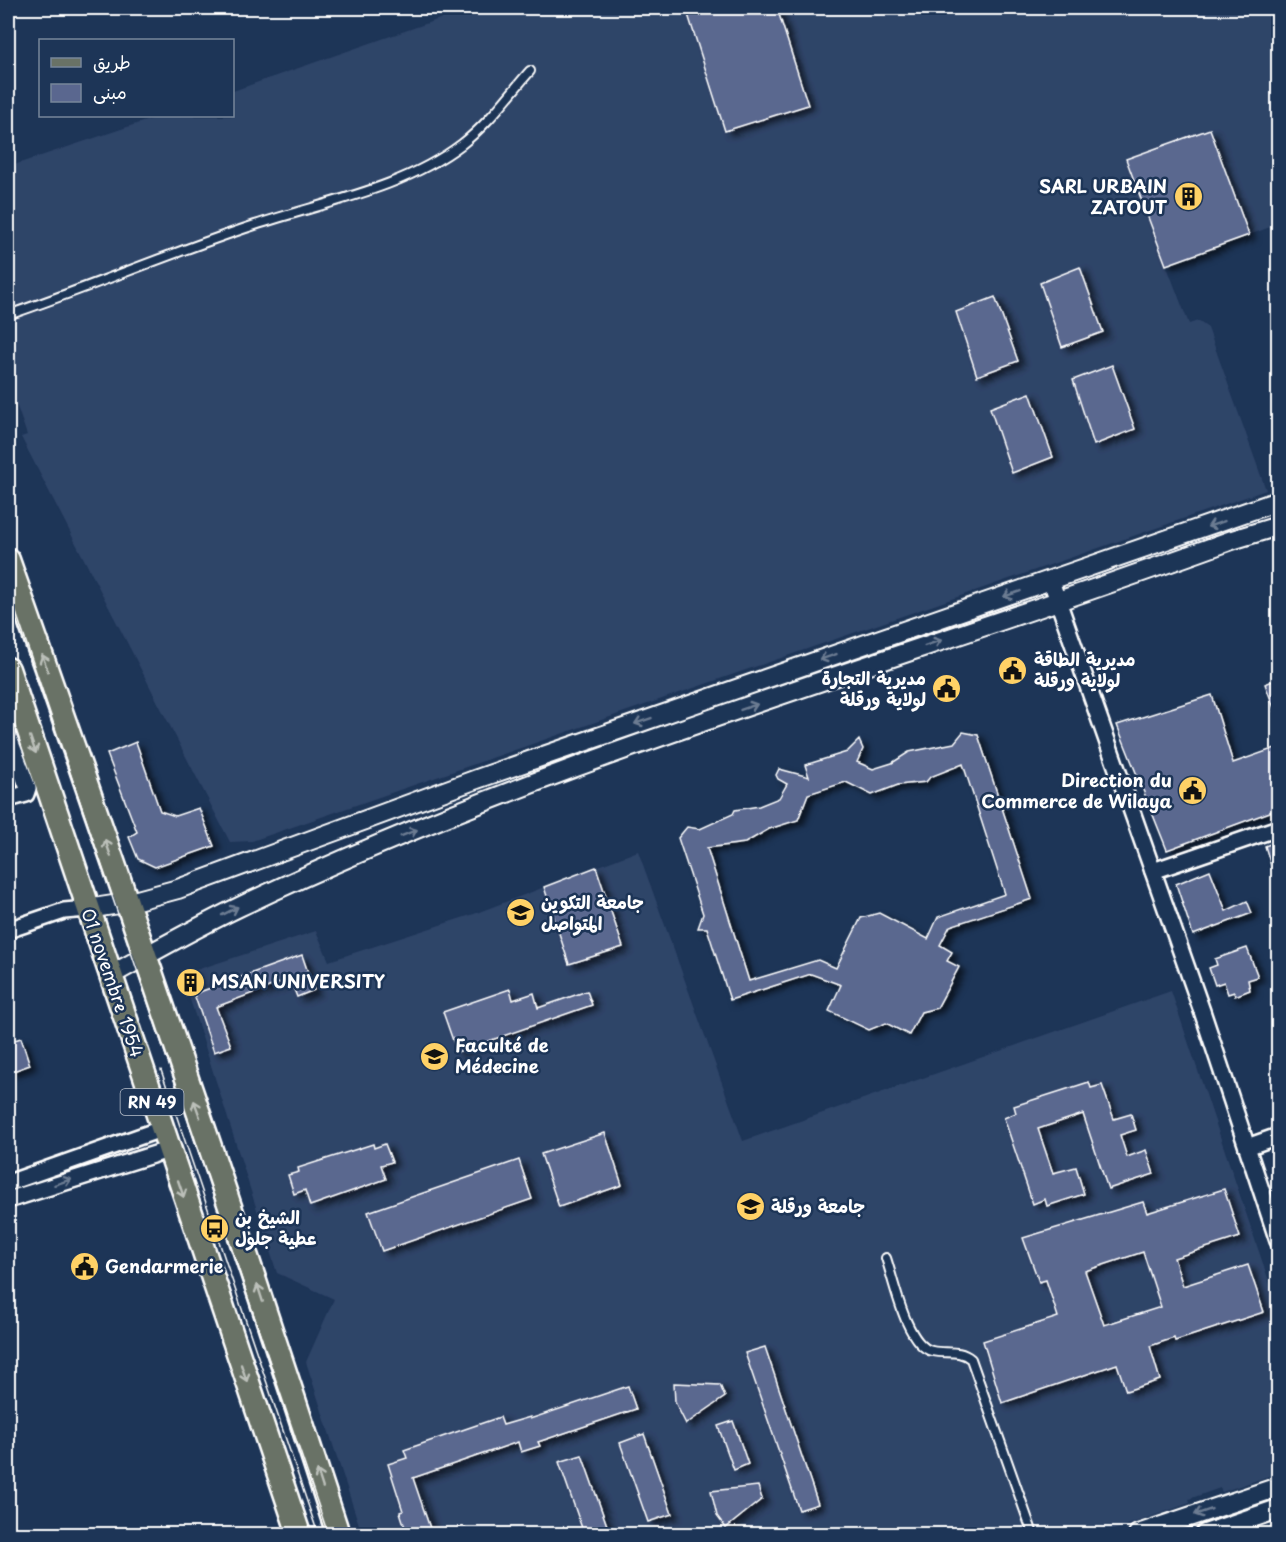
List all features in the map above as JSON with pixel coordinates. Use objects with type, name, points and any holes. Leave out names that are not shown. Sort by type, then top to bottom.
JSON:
[{"type":"main road","name":"RN 49","points":[[8,560],[226,1191],[338,1534]]},
{"type":"main road","name":"01 novembre 1954","points":[[8,669],[12,699],[111,975],[164,1139],[299,1534]]},
{"type":"street","points":[[8,930],[64,911],[126,903],[178,889],[576,745],[1276,506]]},
{"type":"street","points":[[111,975],[237,907],[340,861],[523,786],[1057,601],[1273,530]]},
{"type":"street","points":[[1051,581],[1153,871],[1278,1240]]},
{"type":"street","points":[[711,698],[718,718]]},
{"type":"street","points":[[8,735],[28,788],[26,794],[8,799]]},
{"type":"street","points":[[576,745],[583,765]]},
{"type":"street","points":[[1153,871],[1278,828]]},
{"type":"street","points":[[1247,1147],[1278,1136]]},
{"type":"street","points":[[8,1183],[140,1138],[164,1139]]},
{"type":"street","points":[[8,1200],[164,1139]]},
{"type":"street","points":[[1139,1534],[1278,1487]]},
{"type":"street","points":[[1229,1504],[1236,1524]]},
{"type":"street","points":[[1205,1534],[1278,1509]]},
{"type":"lane","points":[[8,315],[94,286],[253,226],[379,188],[407,176],[462,144],[488,120],[530,71]]},
{"type":"lane","points":[[886,1258],[912,1336],[922,1347],[931,1351],[964,1354],[971,1359],[1033,1534]]},
{"type":"shaded area","points":[[471,8],[1278,8],[1278,224],[1249,235],[1210,129],[1126,160],[1189,324],[1198,321],[1208,328],[1266,490],[252,841],[230,842],[21,437],[27,435],[8,381],[8,167],[157,117],[234,117],[234,91]]},
{"type":"shaded area","name":"جامعة ورقلة","points":[[638,851],[743,1141],[1171,991],[1278,1308],[1278,1473],[1222,1492],[1220,1488],[1189,1499],[1190,1503],[1102,1534],[362,1534],[306,1362],[334,1299],[277,1273],[188,993],[199,988],[193,971],[316,931],[329,961],[474,914]]},
{"type":"building","points":[[686,8],[777,8],[808,105],[725,131]]},
{"type":"building","name":"SARL URBAIN ZATOUT","points":[[1210,129],[1249,235],[1166,265],[1126,159]]},
{"type":"building","points":[[1080,267],[1103,332],[1062,347],[1040,283]]},
{"type":"building","points":[[995,297],[1018,361],[977,376],[956,312]]},
{"type":"building","points":[[1112,365],[1135,429],[1094,445],[1073,380]]},
{"type":"building","points":[[1030,393],[1053,457],[1012,473],[990,408]]},
{"type":"building","points":[[1278,679],[1278,716],[1277,716],[1265,684]]},
{"type":"building","name":"Direction du Commerce de Wilaya","points":[[1212,695],[1233,763],[1278,747],[1278,809],[1167,850],[1117,725]]},
{"type":"building","points":[[963,732],[978,735],[1032,899],[950,926],[940,945],[952,952],[947,961],[959,967],[937,1008],[921,1012],[909,1035],[886,1023],[869,1030],[829,1011],[841,985],[811,974],[730,1000],[707,928],[698,928],[703,914],[678,838],[687,827],[700,829],[733,814],[735,810],[759,806],[779,798],[787,784],[778,779],[776,775],[779,769],[809,777],[805,765],[847,752],[859,740],[863,749],[857,762],[873,769],[892,763],[909,752],[954,743]],"holes":[[[963,764],[1005,894],[938,917],[928,939],[879,913],[861,918],[836,968],[818,960],[749,981],[707,848],[745,843],[769,829],[798,820],[808,794],[846,782],[872,795],[898,785],[926,782],[930,777]]]},
{"type":"building","points":[[136,742],[160,811],[175,816],[199,808],[214,846],[155,867],[138,859],[129,837],[137,832],[107,754]]},
{"type":"building","points":[[1278,841],[1278,881],[1276,882],[1265,846]]},
{"type":"building","points":[[596,867],[623,947],[569,964],[544,887]]},
{"type":"building","points":[[1210,870],[1226,911],[1247,901],[1252,913],[1193,935],[1176,884]]},
{"type":"building","points":[[1247,948],[1258,977],[1248,980],[1250,990],[1235,996],[1234,992],[1228,994],[1224,982],[1215,985],[1209,968],[1217,965],[1215,959]]},
{"type":"building","points":[[302,955],[314,990],[297,997],[290,979],[216,1007],[231,1046],[214,1052],[194,994]]},
{"type":"building","name":"MSAN UNIVERSITY","points":[[193,971],[199,989],[188,993],[180,975]]},
{"type":"building","points":[[510,989],[513,1000],[534,993],[538,1008],[587,991],[592,1005],[457,1052],[443,1012]]},
{"type":"building","points":[[21,1038],[30,1065],[8,1073],[8,1042]]},
{"type":"building","points":[[1089,1082],[1091,1088],[1102,1085],[1114,1119],[1131,1114],[1136,1130],[1120,1135],[1127,1157],[1146,1150],[1154,1174],[1108,1189],[1083,1114],[1038,1129],[1053,1173],[1076,1167],[1084,1194],[1047,1206],[1045,1199],[1033,1204],[1004,1118],[1016,1113],[1014,1106]]},
{"type":"building","points":[[605,1133],[622,1185],[559,1207],[541,1154]]},
{"type":"building","points":[[373,1144],[374,1148],[385,1144],[392,1162],[381,1165],[386,1179],[310,1206],[305,1190],[294,1194],[288,1175],[299,1172],[298,1168]]},
{"type":"building","points":[[519,1160],[532,1199],[382,1251],[368,1212]]},
{"type":"building","points":[[1224,1189],[1240,1237],[1174,1258],[1183,1286],[1248,1265],[1264,1312],[1175,1341],[1174,1338],[1150,1346],[1160,1380],[1126,1391],[1117,1364],[1002,1403],[983,1341],[1058,1317],[1046,1280],[1039,1282],[1023,1238],[1143,1202],[1147,1213]],"holes":[[[1143,1252],[1161,1307],[1104,1325],[1085,1271]]]},
{"type":"building","points":[[765,1347],[818,1504],[799,1510],[745,1353]]},
{"type":"building","points":[[674,1383],[720,1385],[725,1397],[686,1424],[675,1402]]},
{"type":"building","points":[[628,1386],[636,1409],[538,1442],[540,1446],[521,1452],[518,1442],[413,1478],[432,1534],[407,1534],[400,1512],[403,1511],[388,1464],[407,1458],[404,1450],[500,1417],[503,1425],[530,1417],[530,1419]]},
{"type":"building","points":[[733,1421],[748,1464],[734,1470],[718,1426]]},
{"type":"building","points":[[644,1434],[672,1514],[648,1522],[620,1443]]},
{"type":"building","points":[[582,1455],[610,1534],[584,1534],[559,1462]]},
{"type":"building","points":[[758,1486],[762,1499],[726,1528],[717,1516],[711,1491]]},
{"type":"tram line","points":[[8,589],[328,1534]]},
{"type":"tram line","points":[[161,1070],[318,1534]]},
{"type":"place","name":"SARL URBAIN ZATOUT","points":[[1188,197]]},
{"type":"place","name":"مديرية الطاقة لولاية ورقلة","points":[[1013,670]]},
{"type":"place","name":"مديرية التجارة لولاية ورقلة","points":[[947,689]]},
{"type":"place","name":"Direction du Commerce de Wilaya","points":[[1193,791]]},
{"type":"place","name":"جامعة التكوين المتواصل","points":[[520,913]]},
{"type":"place","name":"MSAN UNIVERSITY","points":[[190,982]]},
{"type":"place","name":"Faculté de Médecine","points":[[434,1056]]},
{"type":"place","name":"جامعة ورقلة","points":[[750,1207]]},
{"type":"place","name":"الشيخ بن عطية جلول","points":[[214,1228]]},
{"type":"place","name":"Gendarmerie","points":[[84,1267]]}]
